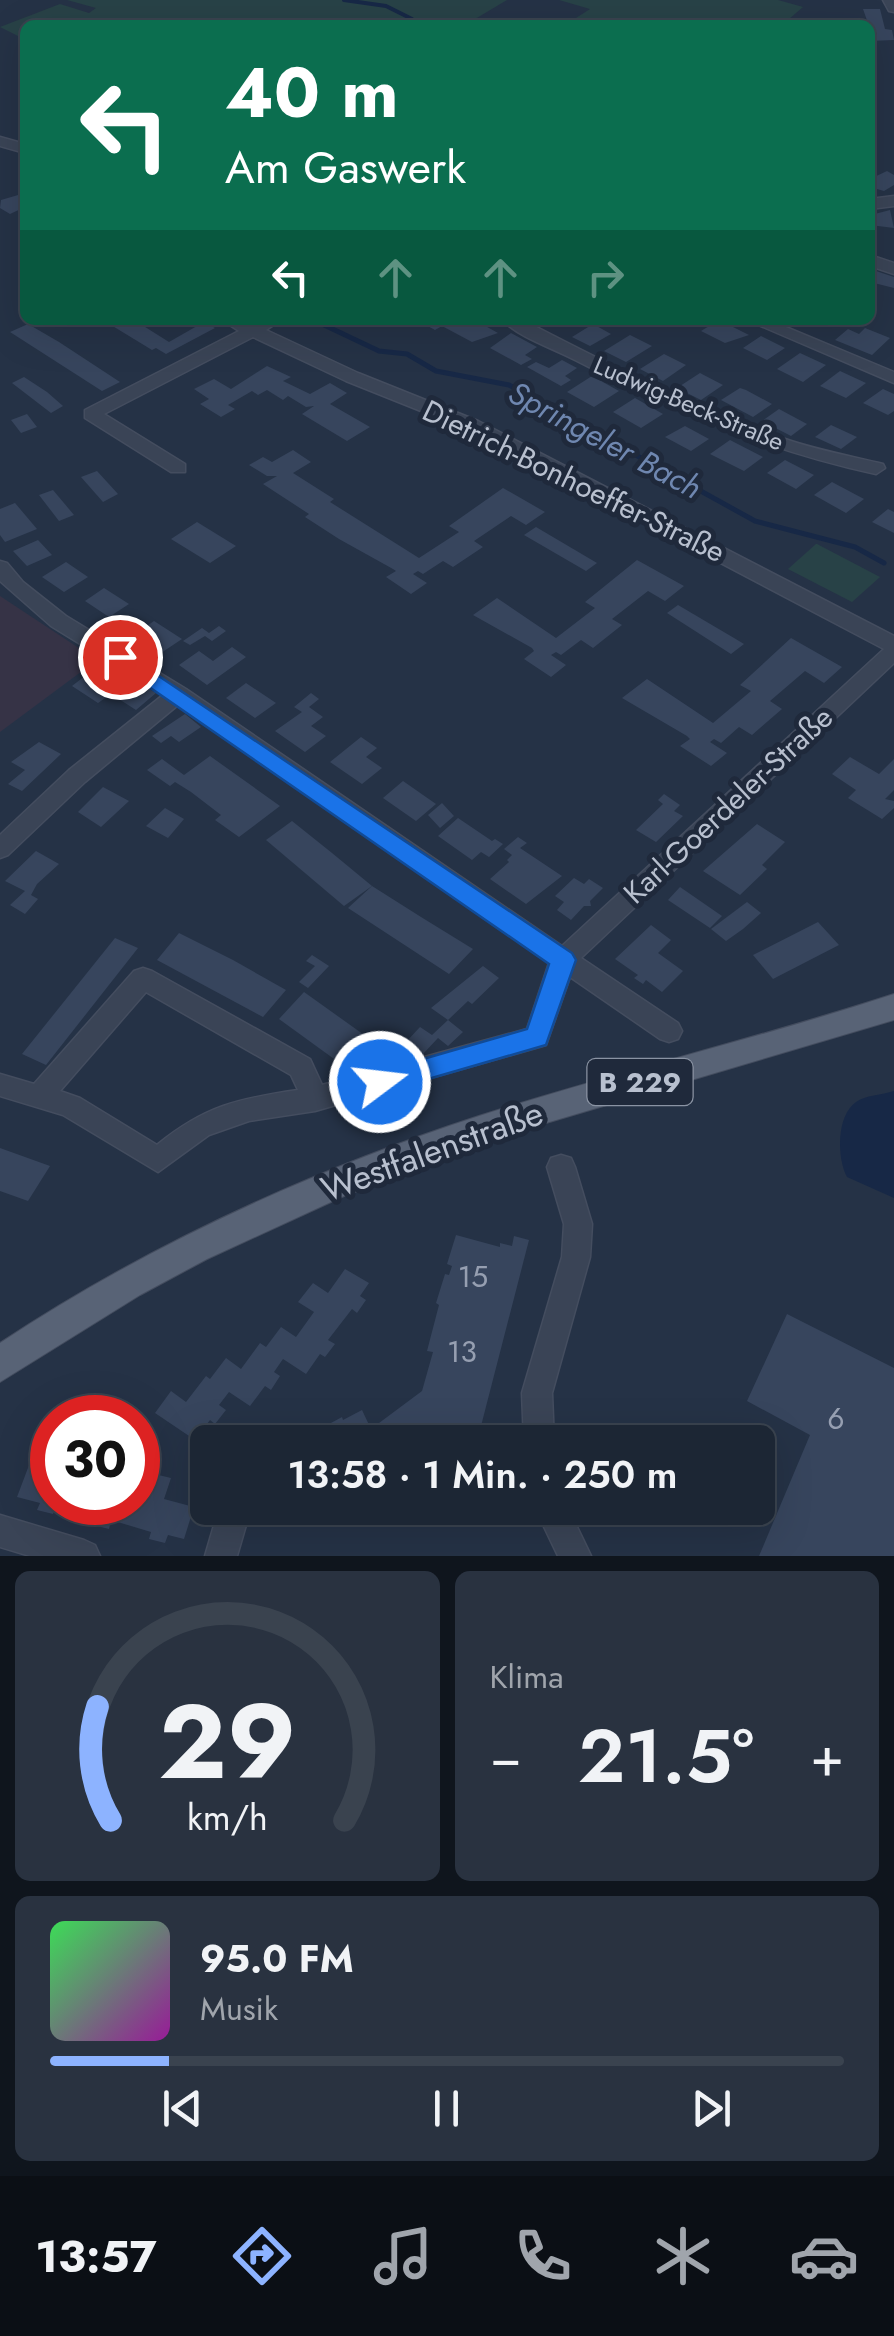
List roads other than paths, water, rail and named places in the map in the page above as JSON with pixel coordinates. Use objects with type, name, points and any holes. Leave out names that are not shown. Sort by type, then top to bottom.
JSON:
[{"type":"main road","name":"Westfalenstraße","points":[[0,1364],[133,1281],[334,1184],[547,1109],[894,1007]]},
{"type":"street","points":[[889,0],[894,8]]},
{"type":"street","points":[[178,468],[91,414],[238,325]]},
{"type":"street","name":"Dietrich-Bonhoeffer-Straße","points":[[238,325],[472,426],[894,648]]},
{"type":"street","name":"Ludwig-Beck-Straße","points":[[520,325],[608,369],[794,448],[831,461],[876,468]]},
{"type":"street","points":[[768,325],[894,378]]},
{"type":"street","points":[[0,568],[13,586],[52,614],[178,694],[669,1031]]},
{"type":"street","name":"Karl-Goerdeler-Straße","points":[[563,960],[894,648]]},
{"type":"street","points":[[0,849],[77,776],[178,694]]},
{"type":"street","points":[[0,1085],[72,1106],[158,1160],[200,1126],[249,1109],[315,1099],[537,1037],[563,960]]},
{"type":"street","points":[[39,1097],[144,978],[301,1067],[315,1099]]},
{"type":"street","points":[[538,1425],[537,1393],[576,1257],[578,1224],[561,1167]]},
{"type":"street","points":[[221,1556],[230,1525]]},
{"type":"street","points":[[559,1525],[574,1556]]},
{"type":"street","points":[[0,1531],[84,1556]]},
{"type":"water","points":[[894,1091],[894,1198],[847,1177],[840,1149],[849,1108],[864,1098]]},
{"type":"waterway","points":[[344,0],[386,6],[412,19]]},
{"type":"waterway","name":"Springeler Bach","points":[[324,325],[379,351],[407,354],[436,371],[509,385],[755,521],[855,547],[884,563]]}]
